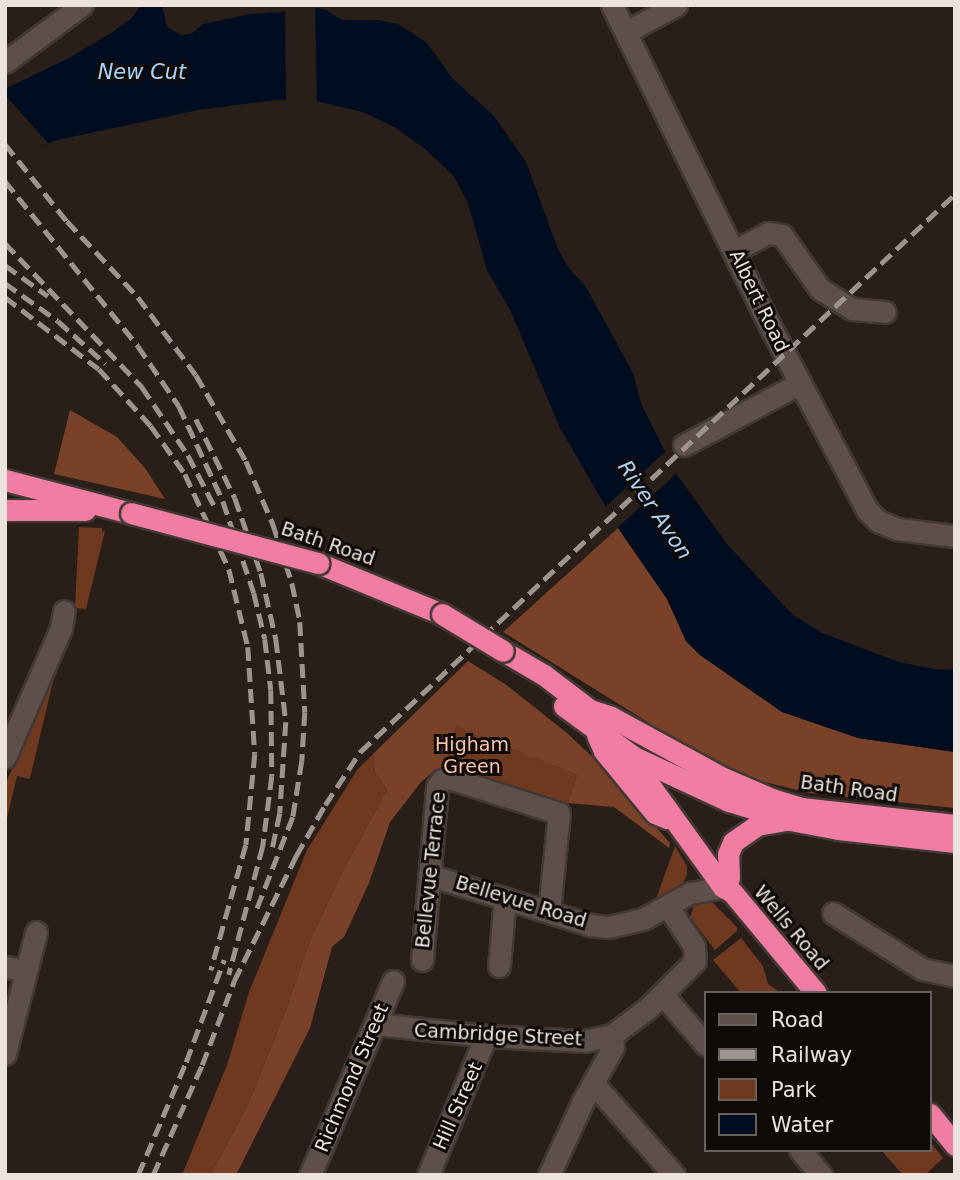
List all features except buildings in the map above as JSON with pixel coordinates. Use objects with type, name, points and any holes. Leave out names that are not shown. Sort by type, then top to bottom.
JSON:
[{"type":"highway","name":"Bath Road","points":[[5,480],[318,563],[442,614],[544,675],[590,710],[624,750]]},
{"type":"highway","name":"Bath Road","points":[[5,510],[123,511]]},
{"type":"highway","name":"Bath Road","points":[[508,654],[597,733],[624,750],[729,801],[790,820],[838,829],[955,842]]},
{"type":"highway","name":"Bath Road","points":[[590,710],[611,717],[723,778],[791,805],[955,825]]},
{"type":"highway","points":[[597,733],[604,751],[654,813],[680,824]]},
{"type":"highway","name":"Wells Road","points":[[624,750],[698,852],[705,847],[728,886],[814,991]]},
{"type":"highway","points":[[728,886],[728,854],[733,842],[757,825],[790,820]]},
{"type":"highway","points":[[932,1116],[954,1142]]},
{"type":"street","points":[[5,62],[82,5]]},
{"type":"street","name":"Albert Road","points":[[612,5],[800,383],[867,510],[878,521],[897,530],[955,536]]},
{"type":"street","points":[[626,32],[673,6]]},
{"type":"street","points":[[734,251],[768,233],[782,235],[820,289],[852,309],[885,312]]},
{"type":"street","points":[[684,445],[800,383]]},
{"type":"street","points":[[5,757],[61,628],[64,611]]},
{"type":"street","name":"Bellevue Terrace","points":[[422,960],[437,787],[442,780],[449,778],[559,813],[550,911]]},
{"type":"street","points":[[690,893],[698,852]]},
{"type":"street","name":"Bellevue Road","points":[[429,875],[608,927],[643,919],[690,893],[728,886]]},
{"type":"street","points":[[499,967],[505,898]]},
{"type":"street","name":"Cambridge Street","points":[[376,1024],[486,1036],[585,1041],[612,1035],[663,995],[695,961],[697,953],[668,907]]},
{"type":"street","points":[[832,913],[922,969],[955,976]]},
{"type":"street","points":[[5,1054],[16,968],[36,932]]},
{"type":"street","name":"Richmond Street","points":[[310,1175],[393,981]]},
{"type":"street","points":[[663,995],[704,1043]]},
{"type":"street","points":[[549,1175],[613,1047],[612,1035]]},
{"type":"street","name":"Hill Street","points":[[428,1175],[486,1036]]},
{"type":"street","points":[[593,1083],[674,1175]]},
{"type":"street","points":[[802,1152],[821,1175]]},
{"type":"green space","points":[[79,527],[102,528],[102,532],[105,531],[86,609],[75,608]]},
{"type":"green space","points":[[56,669],[31,774],[29,779],[17,776],[5,827],[5,785]]},
{"type":"green space","name":"Higham Green","points":[[456,725],[577,775],[567,806],[444,771]]},
{"type":"green space","points":[[373,754],[375,773],[387,790],[340,876],[308,946],[286,1010],[247,1107],[210,1175],[182,1175],[227,1065],[249,992],[307,850],[357,770]]},
{"type":"green space","points":[[675,846],[687,866],[687,875],[682,884],[655,902]]},
{"type":"green space","points":[[710,900],[737,927],[737,931],[715,950],[690,917],[694,906]]},
{"type":"green space","points":[[741,938],[763,966],[768,984],[778,991],[739,991],[713,960]]},
{"type":"green space","points":[[932,1144],[943,1158],[925,1175],[903,1175],[883,1152],[932,1152]]},
{"type":"shaded area","points":[[70,410],[117,437],[145,468],[165,499],[54,474]]},
{"type":"shaded area","points":[[618,528],[667,599],[686,641],[700,655],[782,712],[858,738],[955,752],[955,808],[809,793],[761,781],[694,751],[503,632]]},
{"type":"shaded area","points":[[468,661],[505,684],[567,733],[604,768],[670,843],[669,848],[614,807],[568,803],[577,775],[456,726],[444,771],[433,772],[421,782],[390,822],[369,883],[344,937],[332,947],[310,1028],[236,1175],[210,1175],[247,1107],[286,1010],[308,946],[340,876],[387,790],[375,773],[373,754]]},
{"type":"water","points":[[141,5],[162,5],[167,27],[181,35],[191,34],[203,24],[250,14],[282,12],[296,7],[324,9],[342,20],[378,20],[398,24],[426,42],[453,79],[494,116],[526,162],[558,249],[568,267],[586,287],[633,373],[642,406],[677,475],[727,544],[792,614],[822,633],[899,662],[955,670],[955,752],[858,738],[782,712],[700,655],[686,641],[667,599],[618,528],[560,428],[511,312],[487,270],[468,203],[453,175],[425,149],[396,128],[363,112],[320,102],[275,100],[198,110],[53,141],[5,167],[5,89],[69,58],[111,33],[131,19]]},
{"type":"pier","points":[[292,5],[315,5],[317,105],[286,104],[285,8]]},
{"type":"pier","points":[[5,95],[48,143],[5,171]]},
{"type":"pier","points":[[668,449],[679,471],[615,530],[603,509]]},
{"type":"railway","points":[[5,144],[67,221],[138,297],[196,375],[246,461],[273,524],[292,583],[300,622],[305,712],[302,761],[293,817],[257,909]]},
{"type":"railway","points":[[5,181],[138,346],[179,406],[223,501],[254,593],[265,639],[271,690],[272,776],[263,846],[229,975]]},
{"type":"railway","points":[[153,1175],[202,1065],[234,981],[296,856],[360,752],[955,194]]},
{"type":"railway","points":[[5,243],[142,387],[188,455],[215,507]]},
{"type":"railway","points":[[5,265],[48,296]]},
{"type":"railway","points":[[5,283],[58,321],[106,364]]},
{"type":"railway","points":[[5,297],[99,369],[151,426],[185,474],[229,569],[248,647],[255,754],[246,845],[211,970]]},
{"type":"railway","points":[[196,419],[235,498],[261,573],[276,639],[286,722],[280,813],[273,847]]},
{"type":"railway","points":[[138,1175],[186,1062],[224,960]]},
{"type":"water label","name":"New Cut","points":[[142,72]]},
{"type":"water label","name":"River Avon","points":[[655,510]]}]
